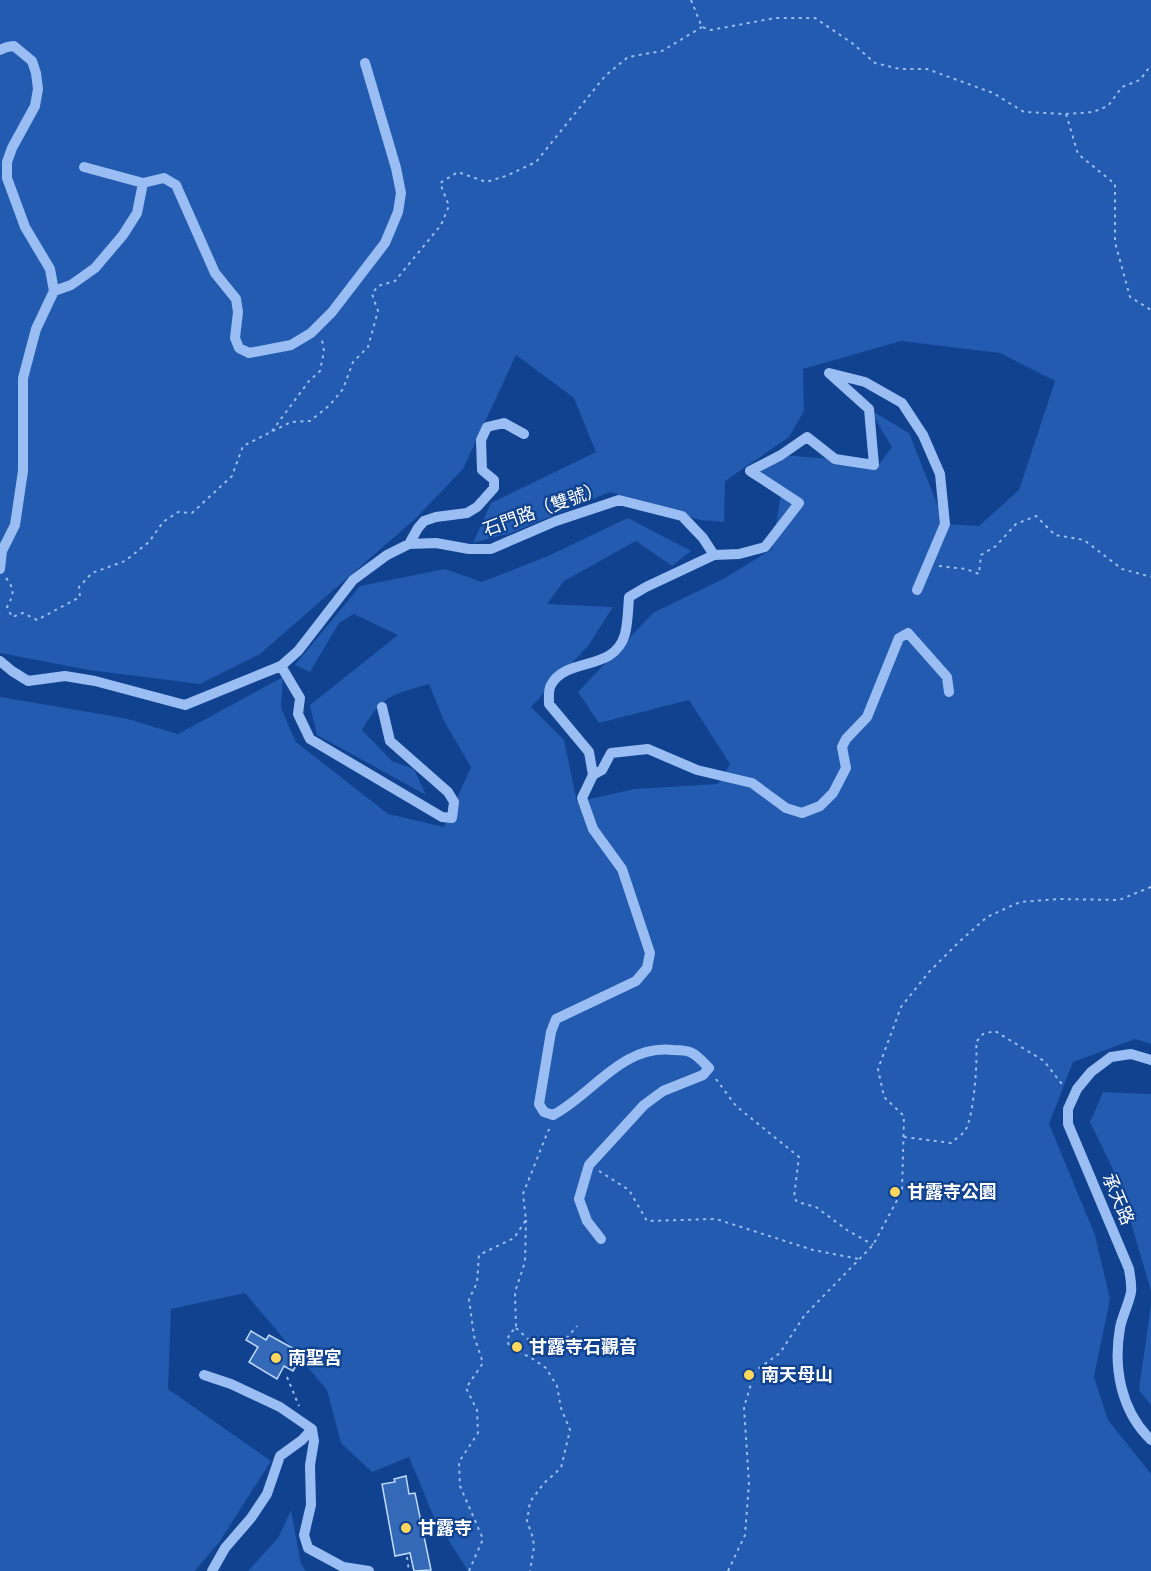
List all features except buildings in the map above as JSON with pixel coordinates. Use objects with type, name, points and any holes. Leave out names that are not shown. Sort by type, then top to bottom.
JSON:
[{"type":"street","points":[[0,50],[14,46],[32,61],[36,74],[38,89],[34,106],[12,148],[7,162],[7,178],[25,227],[50,269],[54,291],[36,329],[23,378],[23,471],[15,525],[2,550],[0,570]]},
{"type":"street","points":[[84,167],[142,183],[164,178],[176,185],[215,273],[237,299],[235,338],[239,348],[249,353],[291,345],[319,326],[332,312],[385,243],[398,212],[401,193],[396,168],[365,63]]},
{"type":"street","points":[[54,291],[71,285],[95,268],[123,235],[137,213],[142,183]]},
{"type":"street","points":[[601,1239],[587,1221],[579,1199],[589,1165],[644,1105],[663,1091],[703,1075],[709,1068],[690,1051],[664,1049],[640,1054],[619,1065],[564,1110],[553,1115],[544,1112],[539,1104],[551,1032],[556,1019],[636,981],[647,968],[650,953],[622,869],[593,829],[582,798],[593,775],[590,752],[549,704],[550,686],[562,672],[605,659],[618,648],[625,636],[629,597],[714,555],[739,554],[765,547],[799,503],[750,471],[781,455],[807,437],[835,459],[874,465],[869,409],[829,373],[865,382],[902,403],[923,435],[940,474],[945,524],[917,590]]},
{"type":"street","points":[[409,544],[424,521],[467,513],[477,507],[494,488],[494,480],[482,470],[481,440],[487,427],[504,423],[524,435]]},
{"type":"street","name":"石門路（雙號）","points":[[0,661],[28,681],[65,676],[95,681],[185,705],[281,666],[298,651],[353,580],[387,555],[409,544],[436,543],[469,549],[491,549],[556,521],[619,500],[682,516],[703,538],[714,555]]},
{"type":"street","points":[[593,775],[602,770],[611,753],[648,749],[697,770],[752,783],[786,808],[802,813],[820,806],[833,794],[846,768],[842,747],[846,739],[867,717],[899,638],[908,633],[947,676],[949,692]]},
{"type":"street","points":[[281,666],[300,698],[298,714],[310,739],[442,817],[452,818],[454,802],[448,792],[390,741],[382,707]]},
{"type":"street","name":"承天路","points":[[1151,1060],[1131,1054],[1111,1057],[1091,1072],[1077,1089],[1068,1109],[1068,1124],[1129,1269],[1131,1292],[1120,1328],[1119,1378],[1130,1412],[1151,1440]]},
{"type":"street","points":[[204,1375],[242,1389],[280,1407],[312,1429],[314,1441],[310,1465],[311,1505],[304,1534],[308,1548],[343,1567],[369,1571]]},
{"type":"street","points":[[212,1571],[225,1548],[251,1518],[267,1494],[280,1456],[302,1440],[312,1429]]},
{"type":"path","points":[[691,0],[702,27]]},
{"type":"path","points":[[0,570],[13,586],[14,594],[7,607],[12,617],[24,614],[37,620],[80,597],[79,587],[92,573],[126,561],[149,542],[163,522],[178,512],[192,513],[232,476],[243,446],[291,422],[310,421],[330,405],[343,389],[353,362],[368,347],[378,311],[372,294],[378,286],[395,281],[441,225],[449,206],[440,183],[458,172],[486,182],[506,176],[536,162],[605,76],[628,57],[662,51],[702,27],[711,30],[775,18],[815,18],[852,43],[874,63],[900,69],[927,69],[993,93],[1024,112],[1066,114],[1093,112],[1108,106],[1122,87],[1140,80],[1151,65]]},
{"type":"path","points":[[1066,114],[1078,154],[1115,184],[1115,242],[1130,297],[1151,310]]},
{"type":"path","points":[[271,432],[309,381],[320,371],[324,351],[319,326]]},
{"type":"path","points":[[927,564],[966,569],[980,574],[981,555],[996,546],[1016,524],[1036,516],[1055,535],[1084,540],[1122,569],[1151,577]]},
{"type":"path","points":[[728,1571],[745,1536],[749,1483],[744,1407],[755,1371],[780,1353],[804,1316],[873,1245],[902,1191],[904,1116],[884,1097],[878,1069],[901,1007],[929,972],[987,917],[1020,902],[1059,899],[1119,900],[1151,887]]},
{"type":"path","points":[[904,1137],[951,1143],[965,1131],[971,1112],[978,1053],[976,1042],[983,1034],[994,1031],[1044,1061],[1061,1083],[1077,1089]]},
{"type":"path","points":[[709,1068],[736,1106],[799,1157],[794,1197],[797,1202],[816,1207],[847,1230],[873,1245]]},
{"type":"path","points":[[564,1110],[548,1131],[524,1194],[525,1262],[515,1292],[516,1328],[529,1340],[559,1347],[577,1326]]},
{"type":"path","points":[[589,1165],[629,1190],[647,1221],[716,1219],[813,1250],[859,1259]]},
{"type":"path","points":[[469,1571],[483,1539],[459,1486],[459,1462],[478,1433],[477,1410],[466,1388],[483,1363],[474,1336],[469,1299],[477,1282],[479,1255],[514,1238],[526,1220]]},
{"type":"path","points":[[516,1328],[510,1333],[507,1341],[511,1349],[530,1357],[546,1368],[557,1386],[561,1408],[570,1430],[561,1468],[544,1483],[530,1502],[527,1521],[534,1547],[530,1571]]},
{"type":"path","points":[[287,1377],[293,1395],[312,1429]]},
{"type":"path","points":[[407,1557],[409,1571]]},
{"type":"shaded area","points":[[0,0],[1151,0],[1151,1044],[1135,1039],[1073,1062],[1049,1124],[1095,1235],[1110,1299],[1094,1377],[1108,1420],[1151,1474],[1151,1571],[468,1571],[433,1515],[409,1457],[372,1472],[341,1443],[327,1390],[245,1293],[171,1309],[168,1389],[271,1461],[220,1541],[195,1571],[0,1571],[0,697],[124,718],[178,734],[283,677],[281,708],[296,742],[388,814],[444,827],[471,767],[444,721],[429,684],[389,698],[369,718],[362,730],[392,761],[414,769],[426,795],[317,735],[310,705],[398,635],[354,614],[339,623],[310,672],[295,665],[360,586],[445,569],[482,582],[548,556],[628,518],[691,551],[672,566],[636,541],[564,581],[547,604],[613,607],[588,646],[531,707],[564,740],[577,802],[634,789],[718,784],[730,764],[689,700],[599,723],[578,692],[653,613],[725,578],[772,549],[781,494],[750,471],[781,455],[835,459],[878,466],[892,447],[869,409],[909,433],[945,524],[979,526],[1019,490],[1055,381],[1000,353],[901,341],[803,369],[804,411],[789,437],[725,481],[724,522],[700,520],[610,492],[511,533],[473,543],[491,503],[596,452],[574,398],[516,355],[463,469],[415,519],[260,654],[200,684],[89,670],[0,653]]},
{"type":"shaded area","points":[[1103,1092],[1151,1094],[1151,1291],[1119,1182],[1090,1122]]},
{"type":"shaded area","points":[[1151,1304],[1151,1405],[1139,1390]]},
{"type":"shaded area","points":[[291,1510],[301,1564],[306,1571],[248,1571],[278,1538]]},
{"type":"place","name":"甘露寺公園","points":[[895,1192]]},
{"type":"place","name":"甘露寺石觀音","points":[[517,1347]]},
{"type":"place","name":"南聖宮","points":[[276,1358]]},
{"type":"place","name":"南天母山","points":[[749,1375]]},
{"type":"place","name":"甘露寺","points":[[406,1528]]}]
